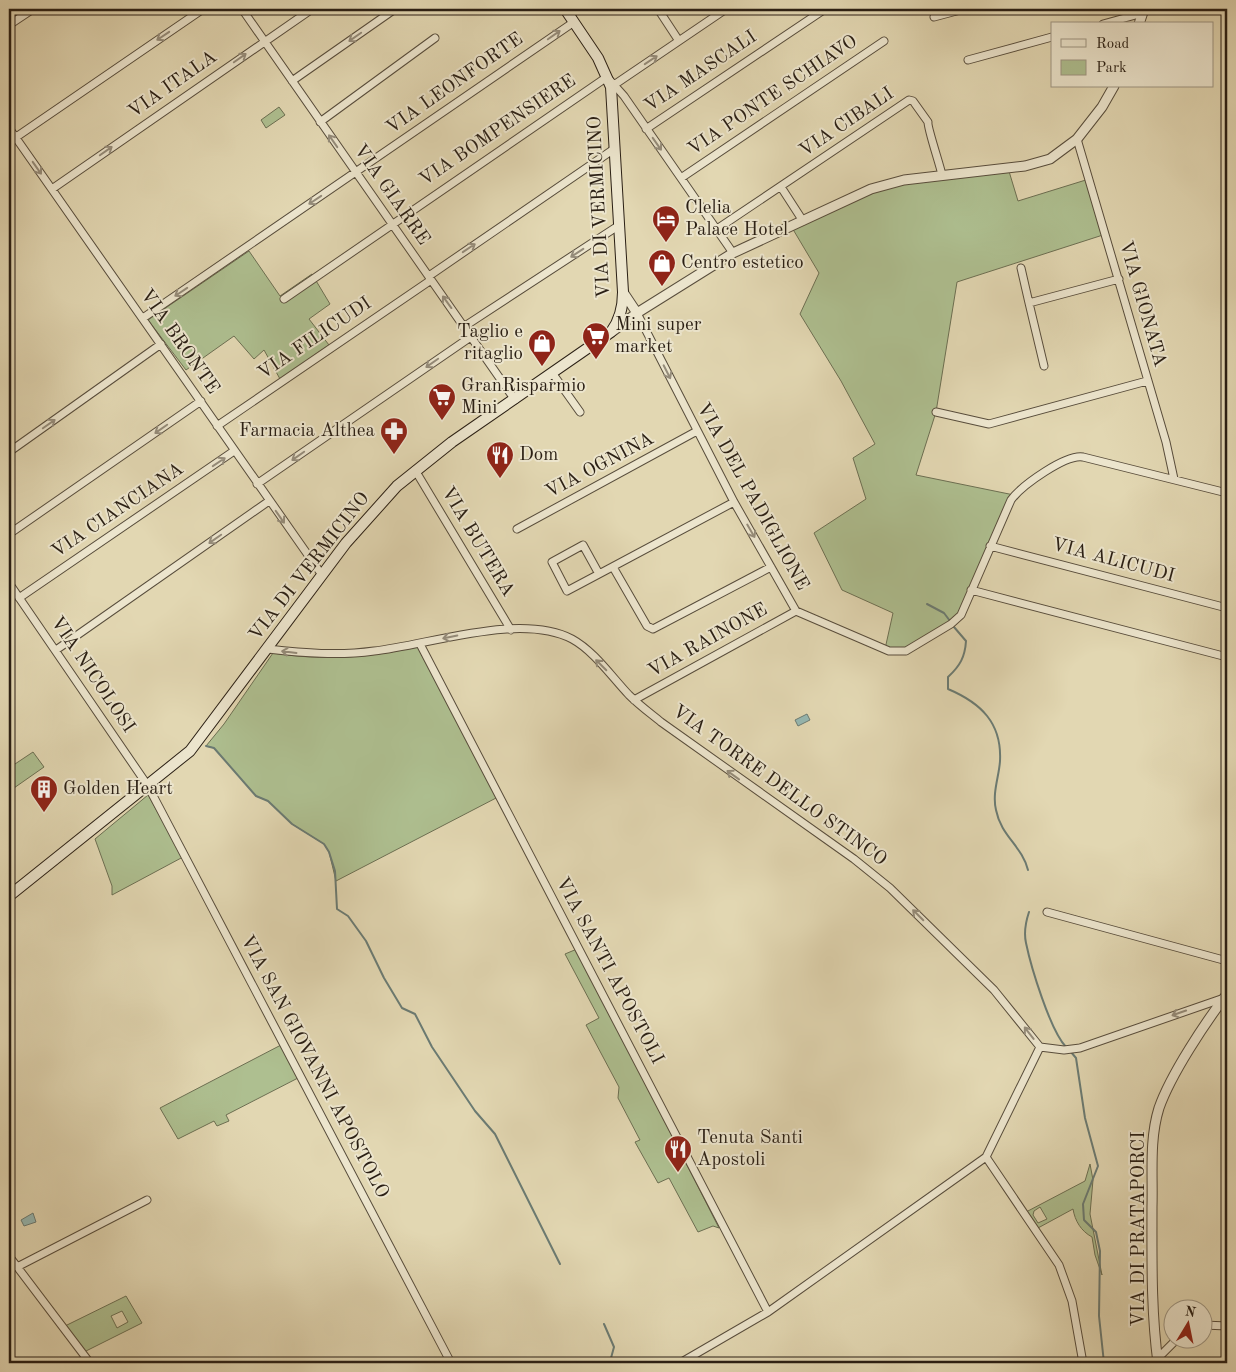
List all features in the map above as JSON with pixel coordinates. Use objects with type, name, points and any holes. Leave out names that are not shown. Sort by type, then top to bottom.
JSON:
[{"type":"main road","name":"VIA DI VERMICINO","points":[[9,896],[148,786],[195,745],[322,575],[370,515],[415,470],[611,332],[622,311],[623,292],[611,83],[569,15]]},
{"type":"street","points":[[9,25],[33,9]]},
{"type":"street","points":[[9,142],[203,9]]},
{"type":"street","name":"VIA GIARRE","points":[[242,9],[515,400]]},
{"type":"street","name":"VIA ITALA","points":[[52,189],[312,9]]},
{"type":"street","points":[[292,81],[395,9]]},
{"type":"street","name":"VIA LEONFORTE","points":[[143,318],[355,172],[578,9]]},
{"type":"street","points":[[658,9],[679,41]]},
{"type":"street","name":"VIA BOMPENSIERE","points":[[284,299],[392,223],[679,41],[726,9]]},
{"type":"street","name":"VIA MASCALI","points":[[646,129],[825,9]]},
{"type":"street","points":[[934,17],[964,9]]},
{"type":"street","points":[[1109,22],[1142,10]]},
{"type":"street","points":[[968,60],[1051,37]]},
{"type":"street","points":[[320,122],[435,38]]},
{"type":"street","name":"VIA PONTE SCHIAVO","points":[[681,178],[884,41]]},
{"type":"street","points":[[611,83],[646,129],[733,253]]},
{"type":"street","points":[[611,332],[637,313],[733,253],[881,185],[1042,162],[1077,139],[1099,111],[1113,88]]},
{"type":"street","name":"VIA CIBALI","points":[[717,229],[909,100],[914,101],[928,122],[927,128],[933,137],[942,175]]},
{"type":"street","name":"VIA BRONTE","points":[[9,128],[322,575]]},
{"type":"street","name":"VIA GIONATA","points":[[1077,139],[1166,442],[1174,479]]},
{"type":"street","name":"VIA FILICUDI","points":[[217,426],[614,149]]},
{"type":"street","points":[[781,187],[803,221]]},
{"type":"street","points":[[465,326],[618,226]]},
{"type":"street","points":[[1021,268],[1044,366]]},
{"type":"street","points":[[1029,303],[1119,280]]},
{"type":"street","points":[[623,292],[637,313]]},
{"type":"street","points":[[622,311],[629,309],[637,313]]},
{"type":"street","name":"VIA DEL PADIGLIONE","points":[[637,313],[734,502],[796,611],[887,651],[902,652],[930,638],[957,620],[1014,495],[1071,457],[1080,456],[1227,493]]},
{"type":"street","points":[[257,484],[472,336]]},
{"type":"street","points":[[9,452],[161,344]]},
{"type":"street","points":[[553,374],[580,412]]},
{"type":"street","points":[[936,412],[989,424],[1147,381]]},
{"type":"street","points":[[9,534],[201,401]]},
{"type":"street","name":"VIA OGNINA","points":[[517,529],[698,431]]},
{"type":"street","name":"VIA CIANCIANA","points":[[19,598],[234,451]]},
{"type":"street","name":"VIA BUTERA","points":[[415,470],[511,630]]},
{"type":"street","points":[[56,650],[270,501]]},
{"type":"street","points":[[599,574],[583,545],[552,562],[567,591],[599,574],[734,502]]},
{"type":"street","name":"VIA ALICUDI","points":[[990,546],[1227,608]]},
{"type":"street","points":[[614,566],[647,626],[654,629],[772,567]]},
{"type":"street","name":"VIA NICOLOSI","points":[[9,583],[148,786]]},
{"type":"street","points":[[971,590],[1227,657]]},
{"type":"street","name":"VIA RAINONE","points":[[634,700],[796,611]]},
{"type":"street","name":"VIA TORRE DELLO STINCO","points":[[268,649],[310,654],[343,654],[420,644],[462,635],[511,630],[548,632],[571,639],[589,653],[634,700],[738,778],[854,859],[890,888],[994,990],[1040,1047]]},
{"type":"street","name":"VIA SANTI APOSTOLI","points":[[420,644],[768,1312]]},
{"type":"street","name":"VIA SAN GIOVANNI APOSTOLO","points":[[148,786],[451,1363]]},
{"type":"street","points":[[1047,912],[1227,961]]},
{"type":"street","points":[[680,1363],[768,1312],[986,1158],[1040,1047],[1064,1050],[1080,1048],[1226,996]]},
{"type":"street","name":"VIA DI PRATAPORCI","points":[[1157,1361],[1152,1290],[1152,1158],[1156,1120],[1161,1103],[1172,1081],[1226,996]]},
{"type":"street","points":[[986,1158],[1059,1265],[1072,1303],[1083,1363]]},
{"type":"street","points":[[17,1267],[147,1200]]},
{"type":"street","points":[[9,1256],[90,1363]]},
{"type":"street","points":[[1214,1325],[1227,1326]]},
{"type":"street","points":[[1157,1361],[1167,1350]]},
{"type":"green space","points":[[279,107],[285,115],[266,128],[261,120]]},
{"type":"green space","points":[[1008,168],[1018,201],[1089,179],[1106,234],[957,282],[936,412],[916,475],[1014,495],[961,615],[904,652],[885,649],[893,613],[842,590],[814,533],[866,499],[853,458],[875,444],[841,381],[800,314],[819,273],[791,226],[871,189]]},
{"type":"green space","points":[[249,251],[280,296],[312,274],[330,304],[309,319],[329,345],[280,379],[264,350],[254,359],[234,336],[186,370],[148,320]]},
{"type":"green space","points":[[419,646],[498,797],[336,881],[329,852],[324,844],[292,824],[268,801],[256,796],[214,748],[206,746],[224,724],[273,653],[310,657],[347,657],[365,656]]},
{"type":"green space","points":[[33,752],[44,767],[14,788],[9,781],[9,768]]},
{"type":"green space","points":[[148,795],[183,857],[112,895],[112,886],[95,839]]},
{"type":"green space","points":[[577,949],[719,1228],[713,1226],[698,1232],[669,1178],[658,1183],[635,1142],[640,1140],[618,1098],[619,1087],[586,1025],[599,1018],[565,954]]},
{"type":"green space","points":[[281,1045],[298,1078],[226,1115],[229,1121],[217,1126],[214,1121],[178,1139],[160,1108]]},
{"type":"green space","points":[[1090,1164],[1093,1180],[1090,1214],[1102,1275],[1095,1255],[1092,1237],[1079,1225],[1073,1209],[1038,1228],[1026,1212],[1085,1181]],"holes":[[[1040,1207],[1047,1219],[1038,1223],[1033,1215],[1034,1211]]]},
{"type":"green space","points":[[126,1296],[142,1323],[84,1352],[65,1326]],"holes":[[[122,1311],[128,1322],[117,1328],[111,1316]]]},
{"type":"water","points":[[807,714],[810,720],[798,726],[795,720]]},
{"type":"water","points":[[33,1213],[36,1222],[24,1226],[21,1220]]},
{"type":"waterway","points":[[927,604],[944,613],[950,621]]},
{"type":"waterway","points":[[954,627],[966,641],[961,661],[948,677],[948,689],[979,708],[993,725],[1000,748],[1000,761],[995,791],[996,810],[1002,827],[1021,854],[1028,870]]},
{"type":"waterway","points":[[206,746],[214,748],[256,796],[268,801],[292,824],[324,844],[329,852],[335,871],[337,909],[348,916],[366,941],[384,978],[402,1008],[415,1014],[432,1047],[475,1111],[495,1134],[560,1264]]},
{"type":"waterway","points":[[1029,912],[1025,936],[1032,967],[1048,1013],[1060,1039],[1066,1047]]},
{"type":"waterway","points":[[1071,1052],[1076,1058],[1085,1118],[1098,1166],[1083,1204],[1084,1220],[1096,1232],[1100,1251],[1099,1316],[1104,1363]]},
{"type":"waterway","points":[[604,1324],[614,1347],[611,1358],[613,1363]]},
{"type":"place","name":"Clelia Palace Hotel","points":[[666,243]]},
{"type":"place","name":"Centro estetico","points":[[662,287]]},
{"type":"place","name":"Mini super market","points":[[596,360]]},
{"type":"place","name":"Taglio e ritaglio","points":[[542,367]]},
{"type":"place","name":"GranRisparmio Mini","points":[[442,421]]},
{"type":"place","name":"Farmacia Althea","points":[[394,455]]},
{"type":"place","name":"Dom","points":[[500,479]]},
{"type":"place","name":"Golden Heart","points":[[44,813]]},
{"type":"place","name":"Tenuta Santi Apostoli","points":[[678,1173]]}]
